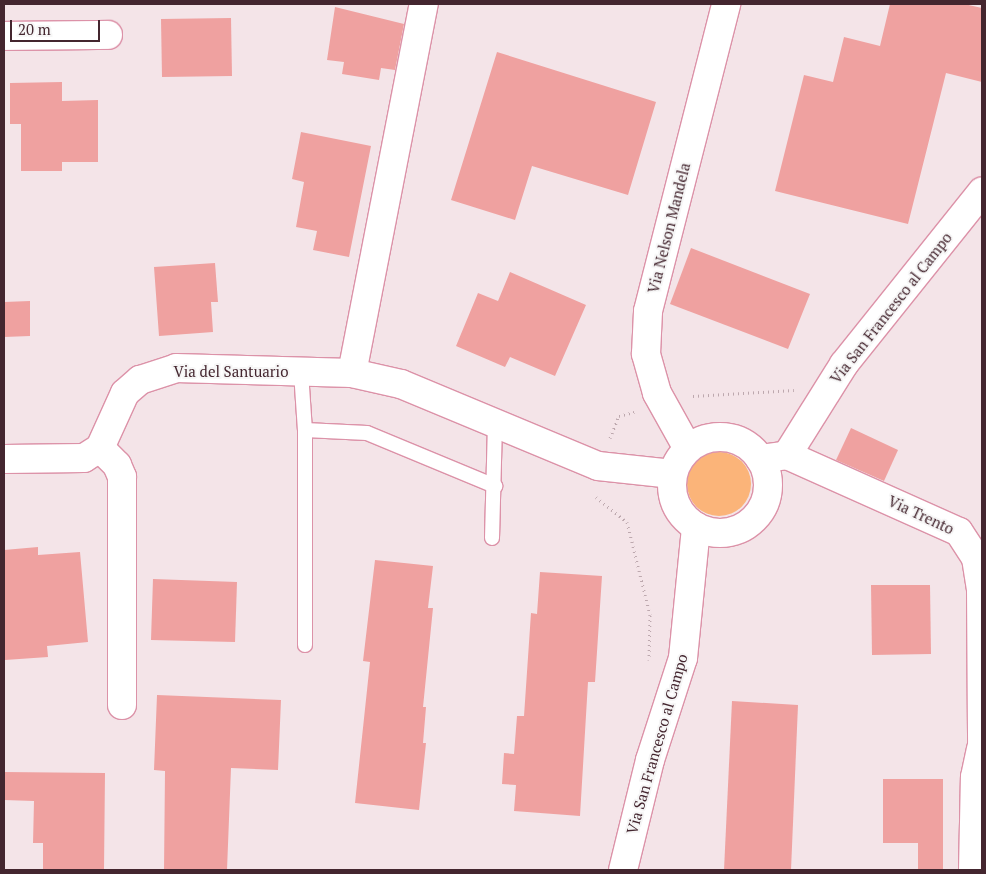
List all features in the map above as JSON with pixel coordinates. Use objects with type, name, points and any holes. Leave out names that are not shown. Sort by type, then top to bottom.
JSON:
[{"type":"street","points":[[352,373],[424,4]]},
{"type":"street","name":"Via Nelson Mandela","points":[[687,447],[662,403],[646,354],[648,311],[726,4]]},
{"type":"street","points":[[4,36],[108,35]]},
{"type":"street","name":"Via San Francesco al Campo","points":[[787,455],[844,364],[982,192]]},
{"type":"street","name":"Via del Santuario","points":[[100,448],[125,393],[140,380],[176,368],[352,373],[401,384],[495,421],[598,466],[673,474]]},
{"type":"street","points":[[724,437],[740,442],[760,459],[767,472],[769,489],[758,516],[744,528],[728,533],[715,534],[696,527],[676,505],[673,474],[687,447],[707,439],[724,437]]},
{"type":"street","points":[[4,459],[84,458],[100,448],[117,465],[122,477],[122,705]]},
{"type":"street","points":[[760,459],[787,455]]},
{"type":"street","name":"Via Trento","points":[[787,455],[959,532],[976,558],[981,590],[982,750],[975,777],[973,870]]},
{"type":"street","name":"Via San Francesco al Campo","points":[[623,870],[650,760],[683,658],[696,527]]},
{"type":"lane","points":[[301,372],[305,430],[305,645]]},
{"type":"lane","points":[[492,538],[495,486],[495,421]]},
{"type":"lane","points":[[305,430],[367,433],[495,486]]},
{"type":"path","points":[[648,666],[650,615],[627,522],[591,493],[598,466],[620,416],[686,396],[805,390]]},
{"type":"shaded area","points":[[713,452],[725,452],[742,461],[749,472],[751,484],[749,496],[742,507],[725,516],[713,516],[701,511],[692,502],[687,490],[687,478],[692,466],[701,457]]},
{"type":"building","points":[[890,4],[964,4],[982,8],[982,82],[946,73],[908,224],[775,191],[804,75],[833,82],[844,37],[880,46]]},
{"type":"building","points":[[335,7],[404,24],[395,70],[381,68],[379,80],[342,74],[344,62],[327,60]]},
{"type":"building","points":[[231,18],[232,76],[162,77],[161,19]]},
{"type":"building","points":[[497,52],[656,102],[628,195],[532,166],[515,220],[451,200]]},
{"type":"building","points":[[62,82],[62,101],[98,100],[98,162],[62,162],[62,171],[21,171],[21,124],[10,124],[10,83]]},
{"type":"building","points":[[301,132],[371,146],[349,257],[313,250],[317,231],[296,227],[304,182],[292,179]]},
{"type":"building","points":[[691,248],[810,294],[788,349],[670,304]]},
{"type":"building","points":[[215,263],[218,302],[211,302],[213,332],[159,336],[154,267]]},
{"type":"building","points":[[510,272],[586,305],[555,376],[510,357],[505,367],[456,346],[478,293],[498,301]]},
{"type":"building","points":[[30,301],[30,336],[4,337],[4,302]]},
{"type":"building","points":[[851,428],[898,450],[884,481],[836,460]]},
{"type":"building","points":[[38,547],[38,555],[80,552],[88,642],[47,646],[48,657],[5,660],[4,550]]},
{"type":"building","points":[[375,560],[433,566],[428,608],[433,608],[423,707],[426,707],[423,743],[426,743],[419,810],[355,803],[370,662],[363,661]]},
{"type":"building","points":[[540,572],[602,576],[595,682],[588,682],[580,816],[514,811],[516,785],[502,784],[504,753],[514,754],[517,716],[524,716],[531,613],[537,614]]},
{"type":"building","points":[[153,579],[237,582],[235,642],[151,640]]},
{"type":"building","points":[[871,585],[930,585],[931,654],[872,655]]},
{"type":"building","points":[[157,695],[281,700],[278,770],[231,768],[227,870],[164,870],[165,771],[154,770]]},
{"type":"building","points":[[732,701],[798,705],[791,870],[724,870]]},
{"type":"building","points":[[4,772],[105,773],[104,870],[43,870],[43,843],[33,843],[34,801],[4,800]]},
{"type":"building","points":[[883,779],[943,779],[943,870],[918,870],[918,843],[883,843]]}]
